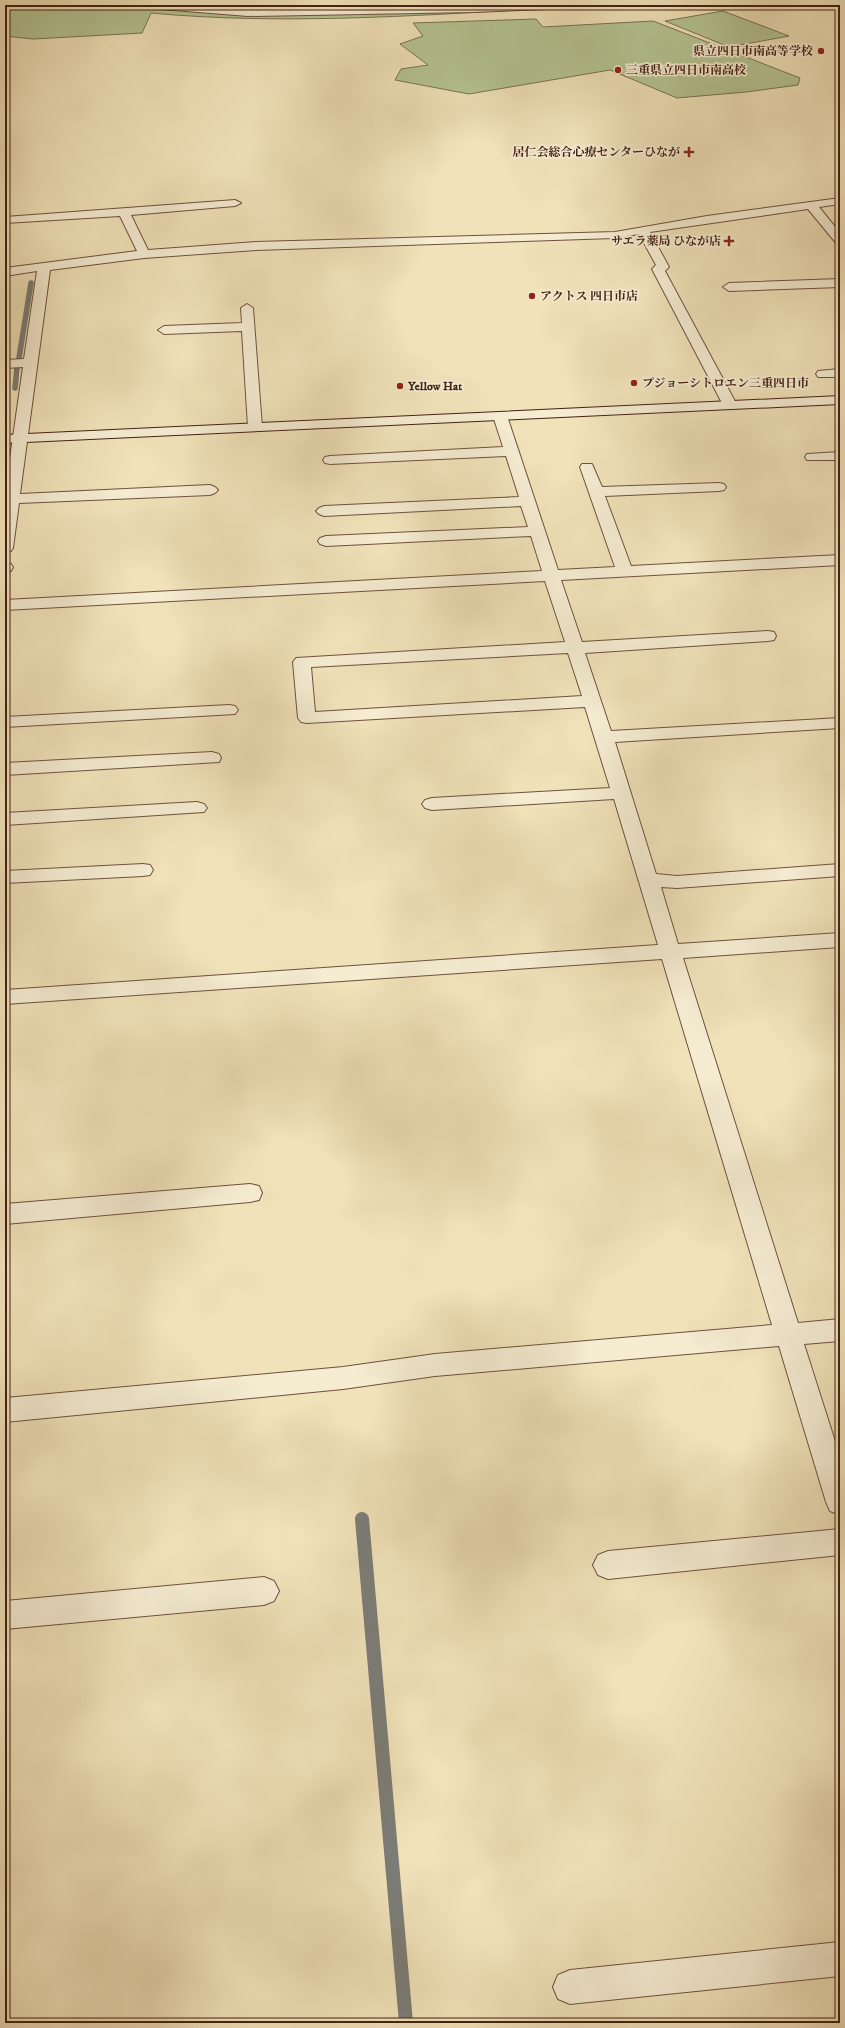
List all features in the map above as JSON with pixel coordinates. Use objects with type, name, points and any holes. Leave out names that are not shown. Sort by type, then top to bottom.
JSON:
[{"type":"street","points":[[148,5],[248,13],[472,9],[574,5]]},
{"type":"street","points":[[5,272],[144,254],[291,244],[586,237],[840,201]]},
{"type":"street","points":[[5,220],[236,203]]},
{"type":"street","points":[[811,205],[840,241]]},
{"type":"street","points":[[124,212],[144,254]]},
{"type":"street","points":[[643,230],[663,267],[658,269],[730,406]]},
{"type":"street","points":[[5,548],[10,494],[21,438],[29,363],[44,266]]},
{"type":"street","points":[[729,287],[840,283]]},
{"type":"street","points":[[247,308],[255,427]]},
{"type":"street","points":[[164,330],[249,327]]},
{"type":"street","points":[[5,364],[29,363]]},
{"type":"street","points":[[823,374],[840,373]]},
{"type":"street","points":[[5,439],[840,400]]},
{"type":"street","points":[[500,416],[622,793],[790,1334],[840,1502]]},
{"type":"street","points":[[330,460],[511,451]]},
{"type":"street","points":[[812,457],[840,456]]},
{"type":"street","points":[[587,466],[625,572]]},
{"type":"street","points":[[595,490],[617,492],[718,487]]},
{"type":"street","points":[[10,494],[210,490]]},
{"type":"street","points":[[324,511],[527,501]]},
{"type":"street","points":[[326,541],[537,531]]},
{"type":"street","points":[[5,605],[840,560]]},
{"type":"street","points":[[593,701],[307,718],[302,662],[575,648],[768,636]]},
{"type":"street","points":[[5,722],[229,710]]},
{"type":"street","points":[[604,737],[840,723]]},
{"type":"street","points":[[5,769],[212,758]]},
{"type":"street","points":[[432,804],[622,793]]},
{"type":"street","points":[[5,819],[197,808]]},
{"type":"street","points":[[5,877],[143,870]]},
{"type":"street","points":[[648,880],[677,882],[840,870]]},
{"type":"street","points":[[5,997],[840,940]]},
{"type":"street","points":[[5,1214],[250,1193]]},
{"type":"street","points":[[5,1410],[344,1378],[435,1365],[840,1330]]},
{"type":"street","points":[[608,1565],[840,1542]]},
{"type":"street","points":[[5,1615],[264,1591]]},
{"type":"street","points":[[570,1987],[840,1959]]},
{"type":"green space","points":[[5,5],[128,5],[245,15],[537,9],[392,17],[296,19],[199,17],[151,13],[142,33],[33,39],[5,36]]},
{"type":"green space","points":[[723,11],[789,36],[729,47],[665,21]]},
{"type":"green space","points":[[536,19],[543,27],[653,21],[800,78],[798,85],[746,92],[677,98],[610,70],[469,94],[395,80],[401,69],[428,65],[400,44],[423,36],[413,23]]},
{"type":"waterway","points":[[19,358],[31,283]]},
{"type":"waterway","points":[[15,388],[17,367]]},
{"type":"waterway","points":[[362,1519],[406,2023]]},
{"type":"place","name":"県立四日市南高等学校","points":[[821,51]]},
{"type":"place","name":"三重県立四日市南高校","points":[[618,70]]},
{"type":"place","name":"居仁会総合心療センターひなが","points":[[689,152]]},
{"type":"place","name":"サエラ薬局 ひなが店","points":[[729,241]]},
{"type":"place","name":"アクトス 四日市店","points":[[532,296]]},
{"type":"place","name":"プジョーシトロエン三重四日市","points":[[634,383]]},
{"type":"place","name":"Yellow Hat","points":[[400,386]]}]
